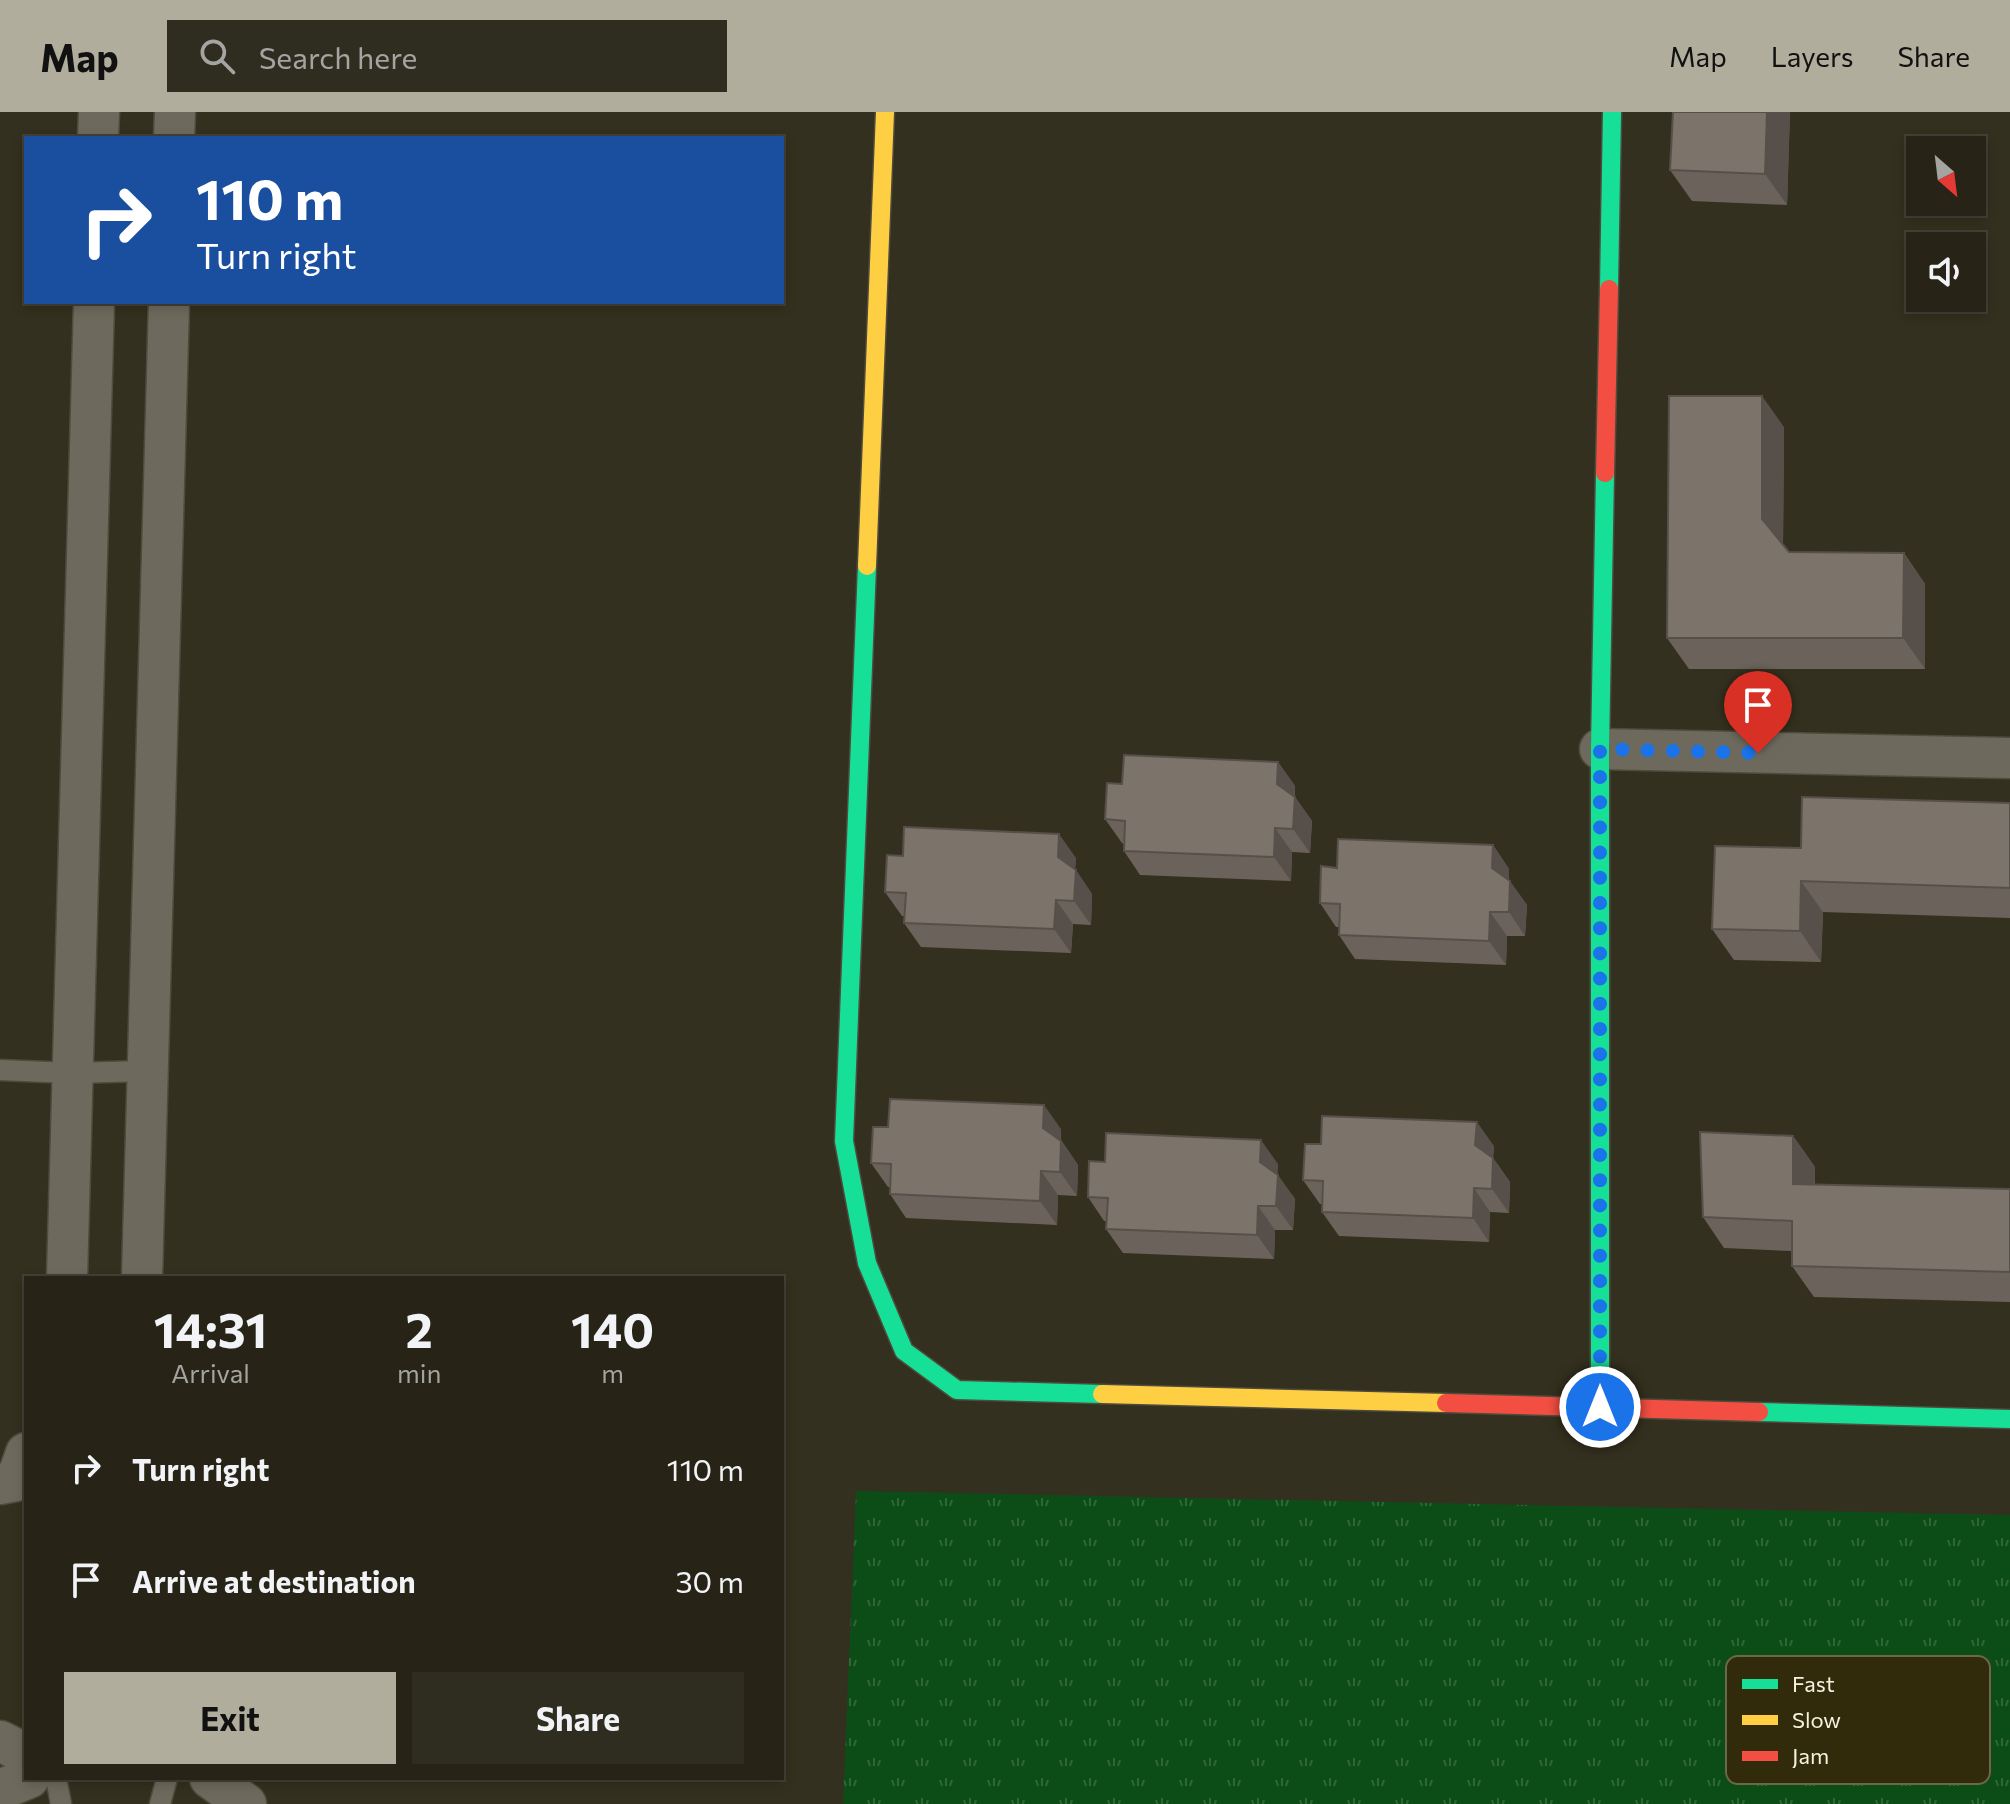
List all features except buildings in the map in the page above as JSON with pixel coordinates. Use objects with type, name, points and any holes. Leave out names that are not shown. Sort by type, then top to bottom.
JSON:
[{"type":"street","points":[[98,136],[99,112]]},
{"type":"street","points":[[174,136],[175,112]]},
{"type":"street","points":[[885,112],[844,1141],[867,1263],[904,1351],[957,1390],[2010,1419]]},
{"type":"street","points":[[1600,1407],[1600,749],[1612,112]]},
{"type":"street","points":[[67,1276],[94,304]]},
{"type":"street","points":[[142,1276],[169,304]]},
{"type":"street","points":[[1600,749],[2010,758]]},
{"type":"street","points":[[0,1741],[24,1753]]},
{"type":"street","points":[[0,1790],[24,1780]]},
{"type":"street","points":[[213,1780],[246,1804]]},
{"type":"lane","points":[[0,1070],[71,1073],[146,1071]]},
{"type":"lane","points":[[56,1780],[61,1804]]},
{"type":"lane","points":[[160,1804],[166,1780]]},
{"type":"green space","points":[[856,1491],[2010,1515],[2010,1804],[843,1804]]},
{"type":"traffic: fast","points":[[1609,289],[1612,112]]},
{"type":"traffic: fast","points":[[1600,1407],[1600,749],[1605,473]]},
{"type":"traffic: fast","points":[[867,566],[844,1141],[867,1263],[904,1351],[957,1390],[1102,1394]]},
{"type":"traffic: fast","points":[[1759,1412],[2010,1419]]},
{"type":"traffic: slow","points":[[867,566],[885,112]]},
{"type":"traffic: slow","points":[[1102,1394],[1446,1403]]},
{"type":"traffic: jam","points":[[1605,473],[1609,289]]},
{"type":"traffic: jam","points":[[1446,1403],[1759,1412]]},
{"type":"route","points":[[1600,1407],[1600,749],[1758,753]]}]
